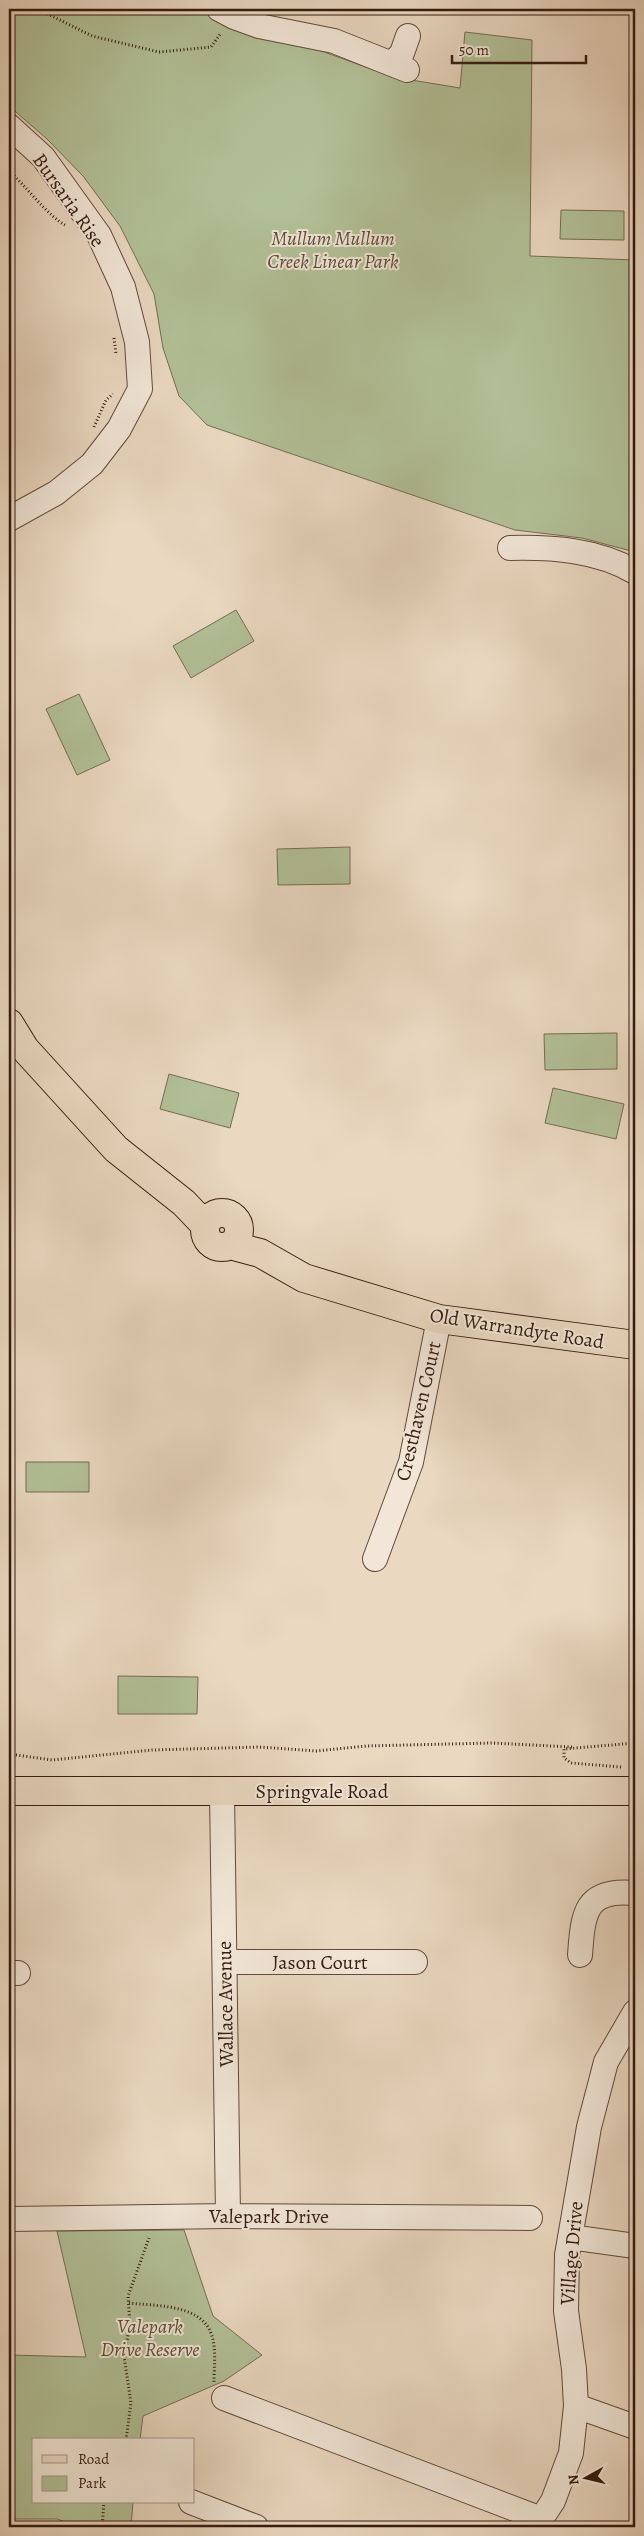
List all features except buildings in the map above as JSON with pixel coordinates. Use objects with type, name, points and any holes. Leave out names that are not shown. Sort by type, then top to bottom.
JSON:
[{"type":"main road","name":"Old Warrandyte Road","points":[[9,1023],[25,1049],[116,1148],[184,1203],[210,1219],[232,1215],[235,1237],[304,1278],[439,1318],[635,1345]]},
{"type":"main road","name":"Springvale Road","points":[[9,1792],[635,1791]]},
{"type":"street","points":[[226,13],[260,26],[334,41],[400,66],[408,36]]},
{"type":"street","name":"Bursaria Rise","points":[[9,126],[43,157],[99,235],[123,287],[137,342],[140,389],[120,428],[92,464],[56,493],[9,519]]},
{"type":"street","points":[[510,548],[539,547],[572,550],[600,557],[635,572]]},
{"type":"street","name":"Cresthaven Court","points":[[375,1559],[411,1462],[439,1318]]},
{"type":"street","name":"Wallace Avenue","points":[[222,1792],[228,2216]]},
{"type":"street","points":[[580,1955],[588,1907],[595,1900],[608,1894],[620,1891],[635,1893]]},
{"type":"street","name":"Jason Court","points":[[225,1962],[414,1962]]},
{"type":"street","name":"Village Drive","points":[[539,2523],[553,2501],[571,2453],[576,2406],[574,2369],[566,2311],[570,2237],[596,2092],[606,2062],[635,2012]]},
{"type":"street","name":"Valepark Drive","points":[[9,2219],[157,2216],[530,2218]]},
{"type":"street","points":[[570,2237],[635,2246]]},
{"type":"street","points":[[224,2398],[539,2523]]},
{"type":"street","points":[[576,2406],[635,2427]]},
{"type":"street","points":[[195,2504],[256,2527]]},
{"type":"path","points":[[9,10],[46,13],[92,36],[159,52],[211,47],[226,13]]},
{"type":"path","points":[[9,171],[42,203],[54,218],[68,226]]},
{"type":"path","points":[[114,332],[114,347],[117,358]]},
{"type":"path","points":[[93,434],[94,423],[106,400],[116,391]]},
{"type":"path","points":[[9,1754],[52,1760],[152,1750],[259,1747],[316,1751],[366,1746],[492,1743],[572,1747],[635,1743]]},
{"type":"path","points":[[572,1747],[564,1749],[564,1758],[571,1763],[635,1769],[635,1791]]},
{"type":"path","points":[[126,2438],[131,2403],[124,2356],[130,2325],[128,2303],[133,2278],[157,2216]]},
{"type":"path","points":[[128,2303],[191,2312],[203,2320],[211,2332],[214,2385],[224,2398]]},
{"type":"path","points":[[102,2527],[104,2504]]},
{"type":"green space","name":"Mullum Mullum Creek Linear Park","points":[[9,9],[202,9],[212,18],[305,45],[393,77],[460,88],[465,32],[532,40],[530,256],[635,260],[635,552],[582,538],[515,530],[207,425],[179,396],[163,348],[154,294],[120,226],[83,176],[47,139],[9,106]]},
{"type":"green space","points":[[561,210],[624,211],[624,240],[560,239]]},
{"type":"green space","points":[[236,610],[254,641],[191,678],[173,646]]},
{"type":"green space","points":[[79,694],[110,760],[77,775],[46,709]]},
{"type":"green space","points":[[350,847],[350,884],[278,885],[277,849]]},
{"type":"green space","points":[[617,1033],[617,1069],[545,1070],[544,1034]]},
{"type":"green space","points":[[169,1074],[239,1093],[230,1128],[160,1109]]},
{"type":"green space","points":[[553,1088],[624,1104],[616,1139],[545,1123]]},
{"type":"green space","points":[[26,1462],[89,1462],[89,1492],[26,1492]]},
{"type":"green space","points":[[118,1676],[198,1677],[197,1714],[118,1714]]},
{"type":"green space","name":"Valepark Drive Reserve","points":[[184,2230],[213,2316],[262,2355],[224,2381],[143,2416],[140,2438],[32,2438],[32,2504],[133,2504],[131,2527],[79,2527],[57,2519],[9,2519],[9,2355],[86,2357],[57,2231]]}]
